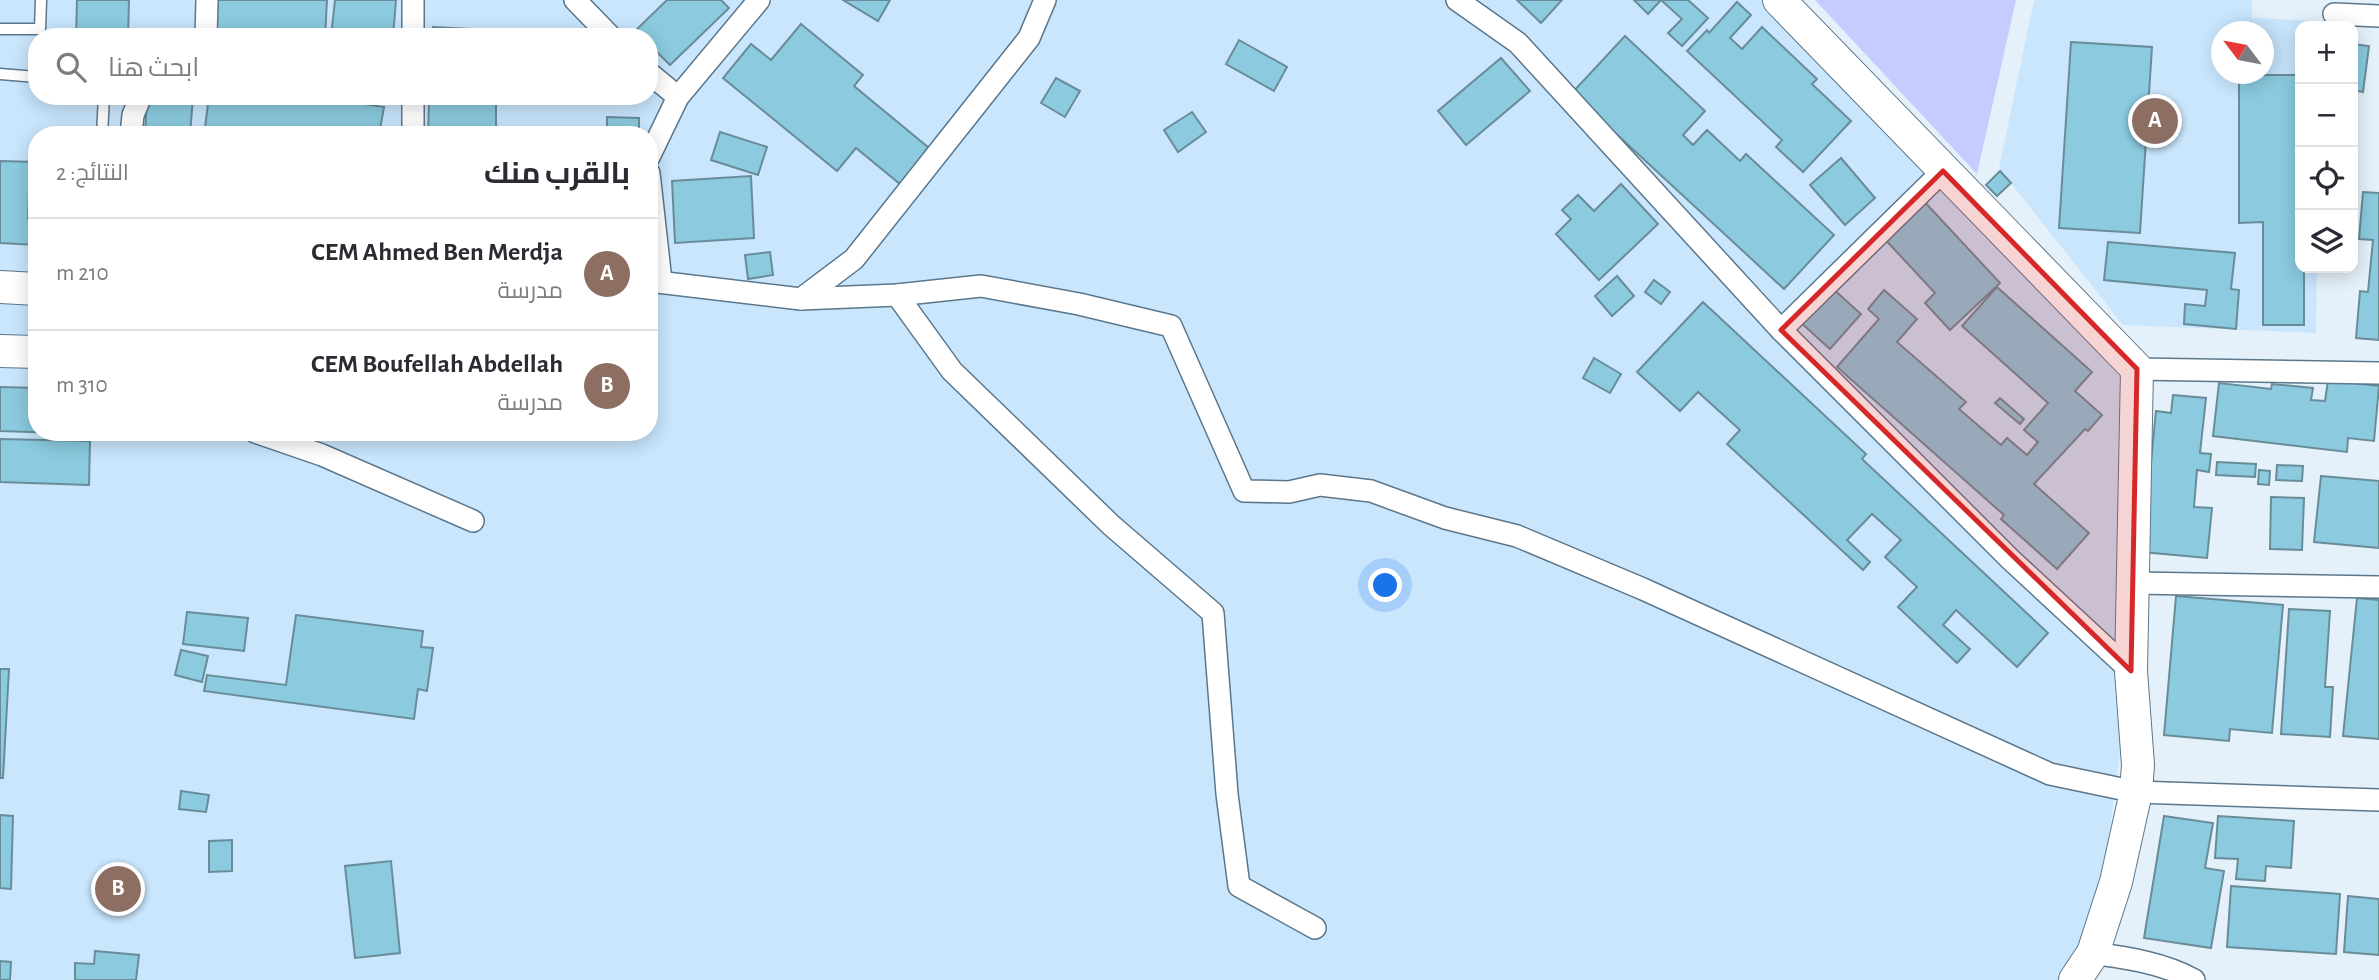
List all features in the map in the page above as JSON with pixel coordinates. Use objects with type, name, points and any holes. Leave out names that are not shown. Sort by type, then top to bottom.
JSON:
[{"type":"street","points":[[206,28],[207,0]]},
{"type":"street","points":[[413,0],[413,28]]},
{"type":"street","points":[[575,0],[602,28]]},
{"type":"street","points":[[658,138],[678,97],[759,0]]},
{"type":"street","points":[[801,299],[854,259],[1029,38],[1045,0]]},
{"type":"street","points":[[1457,0],[1518,43],[1780,330],[2010,559],[2131,671]]},
{"type":"street","points":[[1779,0],[2137,369],[2379,373]]},
{"type":"street","points":[[2334,13],[2379,16]]},
{"type":"street","points":[[658,80],[678,97]]},
{"type":"street","points":[[132,126],[137,105]]},
{"type":"street","points":[[412,105],[413,126]]},
{"type":"street","points":[[1780,330],[1943,171]]},
{"type":"street","points":[[658,281],[801,299],[897,295],[981,286],[1079,304],[1171,326],[1244,491],[1289,492],[1320,485],[1371,491],[1445,518],[1517,537],[1643,589],[2050,774],[2136,792],[2379,800]]},
{"type":"street","points":[[0,287],[28,289]]},
{"type":"street","points":[[897,295],[952,370],[1111,525],[1213,613],[1227,794],[1239,886],[1315,928]]},
{"type":"street","points":[[0,351],[28,352]]},
{"type":"street","points":[[2074,980],[2093,953],[2116,882],[2136,792],[2138,765],[2131,671],[2137,369]]},
{"type":"street","points":[[281,441],[321,455],[473,521]]},
{"type":"street","points":[[2134,583],[2379,587]]},
{"type":"street","points":[[2093,953],[2140,960],[2177,970],[2194,980]]},
{"type":"lane","points":[[40,28],[41,0]]},
{"type":"lane","points":[[0,29],[28,29]]},
{"type":"lane","points":[[0,74],[28,76]]},
{"type":"lane","points":[[102,126],[104,105]]},
{"type":"highlighted area","points":[[1943,171],[2137,369],[2131,671],[1781,330]]},
{"type":"shaded area","points":[[0,0],[1785,0],[2137,369],[2131,671],[2093,953],[2073,980],[0,980]]},
{"type":"shaded area","points":[[1815,0],[2016,0],[1977,174]]},
{"type":"shaded area","points":[[2034,0],[2252,0],[2252,18],[2322,21],[2295,21],[2295,273],[2317,273],[2316,333],[2123,325],[1999,168]]},
{"type":"building","points":[[77,0],[129,0],[128,28],[76,28]]},
{"type":"building","points":[[218,0],[327,0],[325,28],[216,28]]},
{"type":"building","points":[[335,0],[396,0],[394,28],[332,28]]},
{"type":"building","points":[[667,0],[721,0],[729,8],[670,65],[658,53],[658,28],[638,28]]},
{"type":"building","points":[[843,0],[890,0],[878,21]]},
{"type":"building","points":[[1517,0],[1562,0],[1541,23]]},
{"type":"building","points":[[1634,0],[1661,0],[1648,14]]},
{"type":"building","points":[[1661,0],[1688,0],[1708,18],[1682,46],[1668,33],[1682,19]]},
{"type":"building","points":[[1737,2],[1751,15],[1730,38],[1742,49],[1762,27],[1817,79],[1812,84],[1851,121],[1803,172],[1776,147],[1782,140],[1687,51],[1707,30],[1709,33]]},
{"type":"building","points":[[801,24],[863,75],[854,86],[929,148],[900,184],[856,148],[837,171],[723,78],[751,44],[771,60]]},
{"type":"building","points":[[1625,36],[1705,111],[1683,135],[1693,145],[1707,130],[1740,161],[1746,154],[1834,235],[1784,289],[1572,93]]},
{"type":"building","points":[[1239,40],[1287,67],[1274,91],[1226,64]]},
{"type":"building","points":[[2071,42],[2152,47],[2140,233],[2059,228]]},
{"type":"building","points":[[2358,45],[2369,46],[2363,92],[2358,91]]},
{"type":"building","points":[[1501,58],[1530,91],[1466,145],[1438,111]]},
{"type":"building","points":[[2274,75],[2295,75],[2295,273],[2304,273],[2304,325],[2263,325],[2263,222],[2239,223],[2239,84],[2274,84]]},
{"type":"building","points":[[1056,78],[1080,91],[1065,117],[1041,103]]},
{"type":"building","points":[[147,105],[192,105],[191,126],[145,126]]},
{"type":"building","points":[[208,105],[384,107],[381,126],[205,126]]},
{"type":"building","points":[[429,105],[496,105],[496,126],[428,126]]},
{"type":"building","points":[[1192,112],[1206,132],[1178,152],[1164,130]]},
{"type":"building","points":[[607,117],[639,118],[639,126],[607,126]]},
{"type":"building","points":[[720,132],[767,147],[758,175],[711,160]]},
{"type":"building","points":[[1841,158],[1875,198],[1845,225],[1810,185]]},
{"type":"building","points":[[0,161],[28,162],[28,245],[0,243]]},
{"type":"building","points":[[2000,171],[2011,183],[1997,196],[1986,185]]},
{"type":"building","points":[[751,176],[754,238],[675,243],[672,181]]},
{"type":"building","points":[[1621,184],[1658,224],[1599,280],[1556,234],[1571,219],[1562,210],[1578,195],[1594,211]]},
{"type":"building","points":[[2363,192],[2379,193],[2379,340],[2356,338],[2360,291],[2368,292],[2373,240],[2359,239]]},
{"type":"building","points":[[1921,198],[2000,283],[1950,330],[1925,303],[1935,293],[1881,235]]},
{"type":"building","points":[[2108,242],[2235,253],[2231,289],[2239,290],[2236,329],[2184,324],[2185,304],[2205,306],[2207,290],[2104,280]]},
{"type":"building","points":[[770,252],[773,275],[748,279],[745,255]]},
{"type":"building","points":[[1617,276],[1634,296],[1612,316],[1595,296]]},
{"type":"building","points":[[1654,280],[1670,292],[1661,304],[1645,292]]},
{"type":"building","points":[[1831,287],[1861,314],[1830,349],[1800,322]]},
{"type":"building","points":[[1997,287],[2092,372],[2075,391],[2102,415],[2088,431],[2085,429],[2034,484],[2089,533],[2057,569],[2001,519],[2004,515],[1837,367],[1879,319],[1868,309],[1884,290],[1917,319],[1897,342],[1966,402],[1959,409],[2001,445],[2007,438],[2027,455],[2038,442],[2024,430],[2048,403],[1962,326]]},
{"type":"building","points":[[1703,302],[1866,454],[1862,459],[2048,633],[2017,667],[1956,610],[1943,625],[1970,649],[1957,663],[1898,607],[1917,587],[1885,557],[1901,540],[1872,514],[1847,540],[1870,562],[1863,570],[1727,444],[1740,430],[1698,392],[1680,411],[1637,372]]},
{"type":"building","points":[[1594,358],[1621,374],[1610,393],[1583,378]]},
{"type":"building","points":[[2328,380],[2379,386],[2374,441],[2348,438],[2347,452],[2213,436],[2219,383],[2271,389],[2272,384],[2313,388],[2311,400],[2325,401]]},
{"type":"building","points":[[0,387],[28,388],[28,432],[0,431]]},
{"type":"building","points":[[2173,395],[2206,398],[2200,453],[2211,454],[2209,472],[2197,470],[2194,507],[2212,508],[2207,558],[2142,552],[2156,411],[2171,413]]},
{"type":"building","points":[[2000,398],[2024,419],[2020,424],[1995,403]]},
{"type":"building","points":[[0,439],[90,441],[89,485],[0,482]]},
{"type":"building","points":[[2217,462],[2256,464],[2255,477],[2216,475]]},
{"type":"building","points":[[2277,465],[2303,466],[2302,481],[2276,480]]},
{"type":"building","points":[[2259,470],[2270,471],[2269,485],[2258,484]]},
{"type":"building","points":[[2321,476],[2379,481],[2379,548],[2314,542]]},
{"type":"building","points":[[2271,497],[2304,498],[2302,550],[2270,549]]},
{"type":"building","points":[[2176,596],[2283,605],[2272,733],[2230,729],[2229,741],[2164,735]]},
{"type":"building","points":[[2357,598],[2379,600],[2379,739],[2343,736]]},
{"type":"building","points":[[2289,609],[2330,611],[2325,687],[2333,687],[2330,737],[2281,734]]},
{"type":"building","points":[[187,612],[248,618],[244,651],[183,644]]},
{"type":"building","points":[[296,615],[423,631],[421,647],[433,648],[427,691],[418,689],[414,719],[204,691],[207,675],[286,685]]},
{"type":"building","points":[[181,650],[208,656],[202,682],[175,675]]},
{"type":"building","points":[[0,669],[9,669],[3,778],[0,778]]},
{"type":"building","points":[[181,791],[209,795],[206,812],[179,809]]},
{"type":"building","points":[[0,815],[13,816],[11,889],[0,888]]},
{"type":"building","points":[[2164,816],[2213,823],[2205,868],[2224,871],[2211,948],[2144,938]]},
{"type":"building","points":[[2218,816],[2294,821],[2291,868],[2266,866],[2265,881],[2236,879],[2238,859],[2215,858]]},
{"type":"building","points":[[232,840],[232,871],[209,872],[209,841]]},
{"type":"building","points":[[391,861],[400,953],[355,958],[345,866]]},
{"type":"building","points":[[2231,886],[2340,894],[2336,954],[2227,947]]},
{"type":"building","points":[[2348,896],[2379,899],[2379,955],[2344,952]]},
{"type":"building","points":[[95,951],[139,955],[136,980],[75,980],[75,963],[94,964]]},
{"type":"building","points":[[0,961],[11,962],[10,980],[0,980]]},
{"type":"place","name":"CEM Ahmed Ben Merdja","points":[[2155,121]]},
{"type":"place","name":"CEM Boufellah Abdellah","points":[[118,889]]}]
